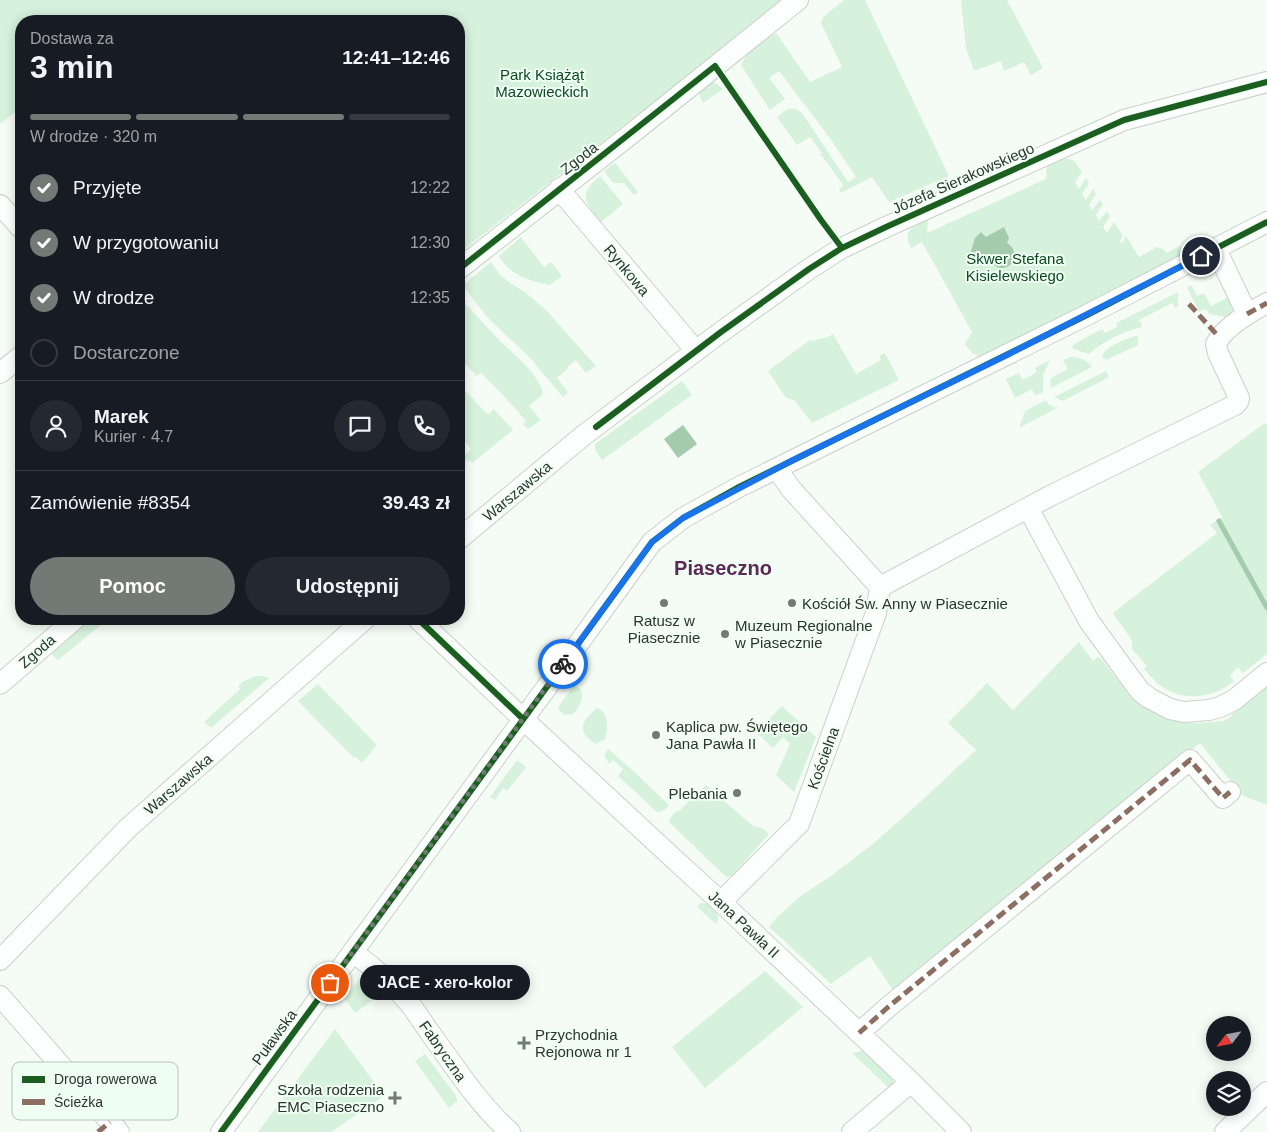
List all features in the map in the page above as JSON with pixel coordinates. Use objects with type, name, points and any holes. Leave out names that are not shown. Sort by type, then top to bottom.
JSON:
[{"type":"street","name":"Zgoda","points":[[465,264],[798,0]]},
{"type":"street","name":"Józefa Sierakowskiego","points":[[575,443],[696,351],[809,269],[842,248],[1124,120],[1267,82]]},
{"type":"street","name":"Rynkowa","points":[[559,190],[696,351]]},
{"type":"street","points":[[0,205],[15,221]]},
{"type":"street","name":"Puławska","points":[[221,1132],[652,542],[683,518],[737,488],[1087,315],[1267,222]]},
{"type":"street","points":[[1216,249],[1247,314]]},
{"type":"street","points":[[777,469],[791,489],[880,587],[1063,490],[1235,405],[1239,398],[1218,353],[1216,344],[1219,337],[1247,314],[1267,304]]},
{"type":"street","points":[[0,373],[15,361]]},
{"type":"street","name":"Warszawska","points":[[465,534],[575,443]]},
{"type":"street","points":[[1028,508],[1089,621],[1131,679],[1149,698],[1170,709],[1184,712],[1209,710],[1234,700],[1267,673]]},
{"type":"street","name":"Kościelna","points":[[721,902],[799,824],[876,613],[880,587]]},
{"type":"street","name":"Zgoda","points":[[0,684],[67,625]]},
{"type":"street","name":"Warszawska","points":[[0,960],[128,828],[358,625]]},
{"type":"street","name":"Jana Pawła II","points":[[424,625],[721,902],[911,1082],[961,1132]]},
{"type":"street","points":[[859,1033],[1190,760],[1223,798],[1230,792]]},
{"type":"street","name":"Fabryczna","points":[[353,952],[393,986],[410,1004],[476,1097],[497,1121],[510,1132]]},
{"type":"street","points":[[0,996],[54,1062]]},
{"type":"street","points":[[852,1132],[911,1082]]},
{"type":"street","points":[[1225,1132],[1267,1092]]},
{"type":"green space","name":"Park Książąt Mazowieckich","points":[[0,0],[785,0],[465,248],[465,15],[15,15],[15,113],[0,124]]},
{"type":"green space","points":[[844,0],[865,0],[949,176],[889,202],[872,177],[841,193],[839,189],[843,185],[822,156],[819,156],[822,153],[810,137],[797,145],[777,117],[792,108],[802,113],[848,182],[856,177],[829,137],[779,71],[769,78],[785,99],[770,110],[741,65],[750,49],[776,33],[810,82],[842,67],[821,23],[823,17]]},
{"type":"green space","points":[[961,0],[1007,0],[1043,68],[1031,75],[1024,62],[1004,71],[1001,61],[974,71],[966,48]]},
{"type":"green space","points":[[709,81],[714,82],[723,89],[703,103],[699,91]]},
{"type":"green space","name":"Skwer Stefana Kisielewskiego","points":[[1062,158],[1073,160],[1082,171],[1075,183],[1079,189],[1086,178],[1089,183],[1082,194],[1086,200],[1093,189],[1096,194],[1089,205],[1092,210],[1100,200],[1103,204],[1096,215],[1099,221],[1107,211],[1110,216],[1103,227],[1107,233],[1114,222],[1123,236],[1120,241],[1122,243],[1126,236],[1139,257],[1157,247],[1163,249],[1166,253],[1180,246],[1181,250],[1178,259],[981,357],[972,353],[965,344],[972,332],[922,242],[911,248],[907,237],[908,233],[914,227],[928,220],[927,233],[1046,179],[1047,165]]},
{"type":"green space","points":[[615,163],[638,192],[634,195],[624,183],[613,183],[604,171]]},
{"type":"green space","points":[[600,176],[623,204],[601,222],[586,199],[588,188]]},
{"type":"green space","points":[[521,237],[544,267],[551,262],[562,276],[550,285],[528,279],[508,268],[499,256]]},
{"type":"green space","points":[[491,262],[499,274],[525,292],[546,310],[596,366],[586,373],[576,360],[567,367],[557,378],[568,392],[563,397],[530,358],[488,318],[465,288],[465,283]]},
{"type":"green space","points":[[1191,285],[1197,296],[1204,293],[1211,306],[1231,296],[1239,310],[1225,317],[1209,314],[1206,309],[1199,312],[1187,287]]},
{"type":"green space","points":[[1178,292],[1178,306],[1175,308],[1172,303],[1139,320],[1142,325],[1141,327],[1114,338],[1089,354],[1073,349],[1074,344],[1102,329],[1105,333],[1117,327],[1116,323]]},
{"type":"green space","points":[[465,304],[536,378],[543,393],[529,406],[541,420],[528,429],[523,424],[526,421],[519,412],[481,373],[477,376],[465,364]]},
{"type":"green space","points":[[833,334],[856,374],[881,360],[879,356],[885,353],[899,380],[812,423],[794,400],[786,398],[768,371],[810,340],[813,341]]},
{"type":"green space","points":[[1138,336],[1138,345],[1106,360],[1102,356],[1111,346]]},
{"type":"green space","points":[[1070,357],[1083,359],[1092,367],[1051,388],[1051,378],[1068,369],[1063,360]]},
{"type":"green space","points":[[1050,360],[1043,375],[1043,392],[1035,396],[1032,389],[1015,398],[1006,379],[1019,373],[1023,380],[1037,372],[1035,368]]},
{"type":"green space","points":[[1106,371],[1109,377],[1063,401],[1054,397]]},
{"type":"green space","points":[[682,381],[692,395],[602,460],[595,450],[595,444]]},
{"type":"green space","points":[[465,390],[488,415],[494,409],[513,430],[472,463],[470,460],[468,462],[465,461],[465,454],[471,449],[465,442]]},
{"type":"green space","points":[[1046,400],[1048,404],[1057,408],[1019,428],[1025,411]]},
{"type":"green space","points":[[1265,423],[1267,425],[1267,654],[1243,673],[1238,667],[1230,675],[1234,681],[1218,691],[1200,696],[1182,695],[1158,684],[1144,669],[1147,666],[1132,649],[1132,640],[1113,613],[1217,533],[1210,525],[1222,517],[1198,472]]},
{"type":"green space","points":[[77,625],[101,625],[58,660],[52,655],[51,649]]},
{"type":"green space","points":[[1079,642],[1093,661],[1098,657],[1102,660],[1130,696],[1160,716],[1178,722],[1224,721],[1267,687],[1267,805],[1243,796],[1200,743],[896,995],[870,956],[831,984],[769,927],[777,917],[802,895],[831,876],[874,843],[976,750],[948,723],[987,683],[1013,710]]},
{"type":"green space","points":[[256,676],[269,678],[211,728],[204,722],[240,689],[238,686]]},
{"type":"green space","points":[[318,684],[377,745],[362,763],[356,757],[354,758],[298,701]]},
{"type":"green space","points":[[573,686],[578,687],[582,693],[581,702],[574,713],[565,715],[559,710],[559,706]]},
{"type":"green space","points":[[782,706],[816,737],[794,792],[776,775],[790,744],[783,737],[773,748],[757,731]]},
{"type":"green space","points":[[597,708],[606,717],[607,732],[604,741],[602,740],[596,744],[585,735],[583,726],[587,717]]},
{"type":"green space","points":[[608,749],[669,805],[666,809],[659,812],[656,811],[618,776],[623,769],[613,760],[609,764],[604,755]]},
{"type":"green space","points":[[517,760],[526,767],[507,791],[503,788],[495,800],[490,797]]},
{"type":"green space","points":[[706,785],[753,826],[762,828],[769,834],[732,876],[726,877],[669,822],[676,811],[678,812]]},
{"type":"green space","points":[[704,903],[711,906],[717,912],[718,919],[716,924],[697,907],[699,904]]},
{"type":"green space","points":[[765,971],[803,1007],[705,1088],[672,1047]]},
{"type":"green space","points":[[361,977],[380,995],[355,1013],[345,999]]},
{"type":"green space","points":[[335,1029],[384,1096],[331,1132],[258,1132]]},
{"type":"green space","points":[[861,1051],[875,1059],[889,1073],[893,1084],[889,1088],[853,1054]]},
{"type":"green space","points":[[425,1054],[456,1096],[457,1101],[449,1108],[415,1061]]},
{"type":"shaded area","points":[[1004,227],[1009,238],[1007,243],[1013,248],[1015,254],[1014,260],[1011,264],[1001,268],[995,266],[990,260],[980,265],[970,252],[975,238],[981,232],[986,237]]},
{"type":"shaded area","points":[[683,425],[697,444],[678,458],[664,439]]},
{"type":"waterway","points":[[1219,521],[1267,608]]},
{"type":"marked path","points":[[1247,314],[1267,303]]},
{"type":"marked path","points":[[1189,304],[1219,337]]},
{"type":"marked path","points":[[859,1033],[1190,760],[1223,798],[1230,792]]},
{"type":"marked path","points":[[98,1132],[110,1122]]},
{"type":"cycle path","points":[[465,264],[715,66],[842,248]]},
{"type":"cycle path","points":[[596,427],[721,332],[809,269],[842,248],[1124,120],[1267,82]]},
{"type":"cycle path","points":[[221,1132],[652,542],[683,518],[737,488],[1087,315],[1267,222]]},
{"type":"cycle path","points":[[424,625],[523,719]]},
{"type":"way so far","points":[[330,983],[563,664]]},
{"type":"place","name":"Ratusz w Piasecznie","points":[[664,603]]},
{"type":"place","name":"Kościół Św. Anny w Piasecznie","points":[[792,603]]},
{"type":"place","name":"Muzeum Regionalne w Piasecznie","points":[[725,634]]},
{"type":"place","name":"Kaplica pw. Świętego Jana Pawła II","points":[[656,735]]},
{"type":"place","name":"Plebania","points":[[737,793]]},
{"type":"place","name":"JACE - xero-kolor","points":[[330,983]]},
{"type":"place","name":"Przychodnia Rejonowa nr 1","points":[[524,1043]]},
{"type":"place","name":"Szkoła rodzenia EMC Piaseczno","points":[[395,1098]]},
{"type":"district","name":"Piaseczno","points":[[723,568]]},
{"type":"route","points":[[563,664],[652,542],[683,518],[737,488],[1007,355],[1201,256]]}]
